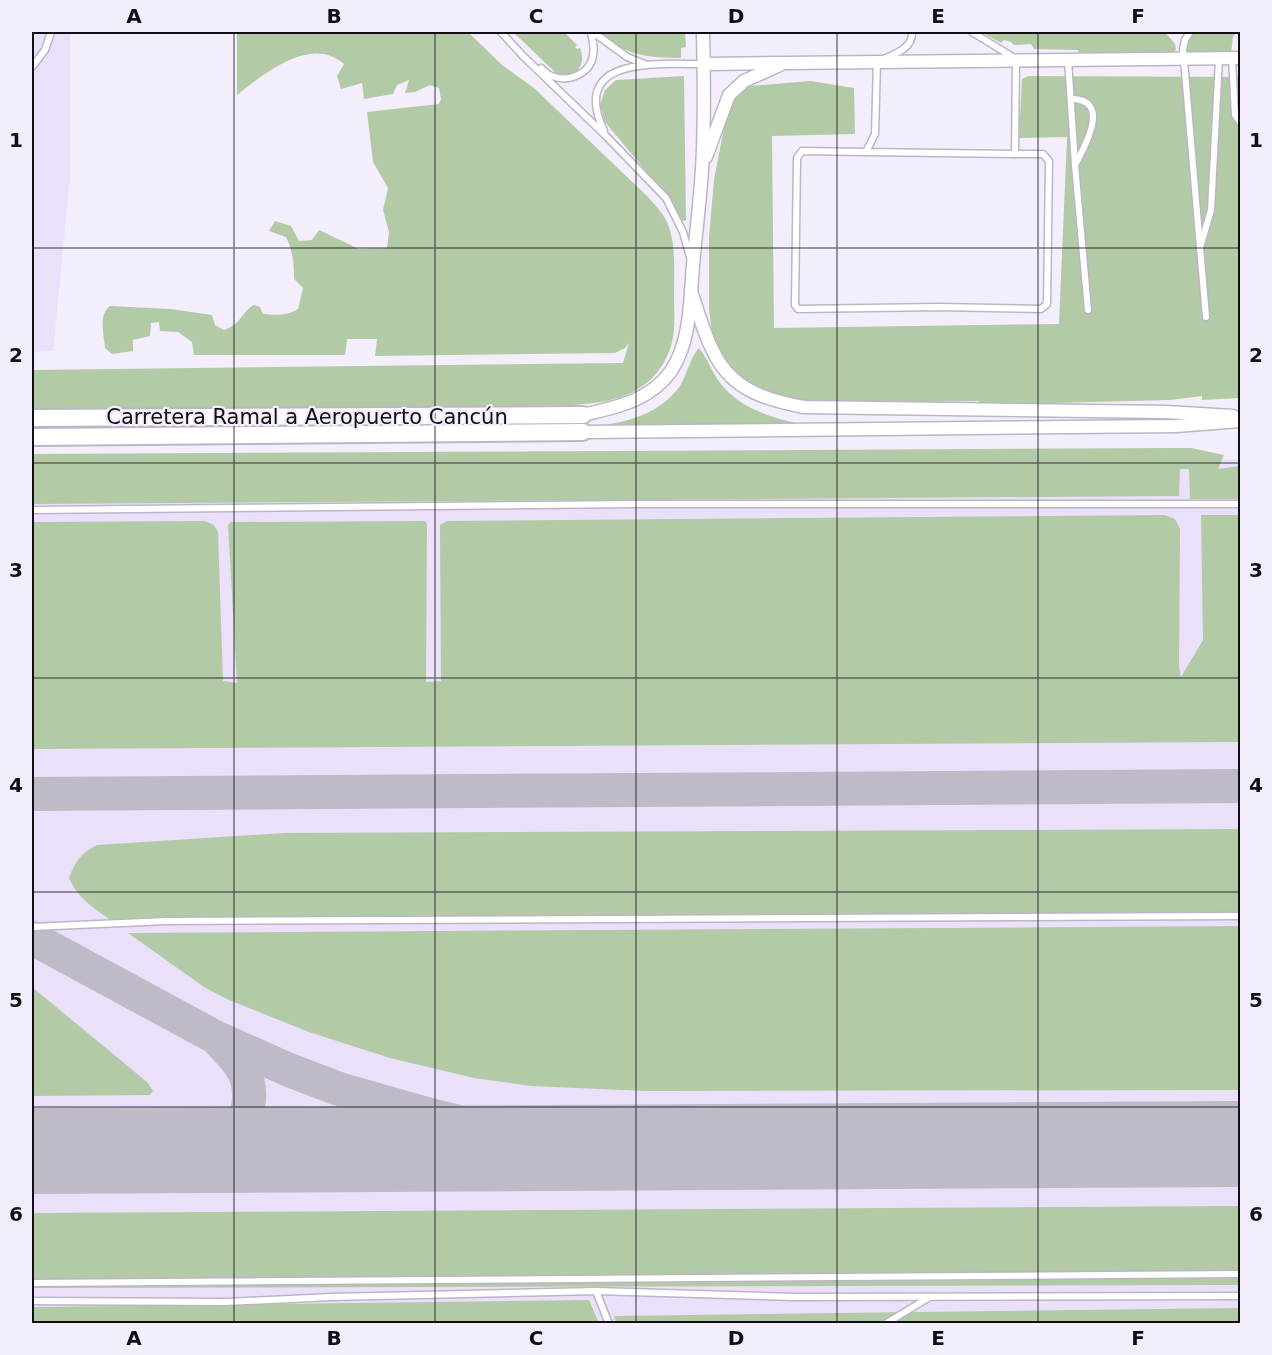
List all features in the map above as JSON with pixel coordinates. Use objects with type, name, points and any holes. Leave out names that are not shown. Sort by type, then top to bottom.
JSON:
[{"type":"main road","name":"Carretera Ramal a Aeropuerto Cancún","points":[[32,418],[583,415]]},
{"type":"main road","name":"Carretera Ramal a Aeropuerto Cancún","points":[[32,436],[583,432]]},
{"type":"street","points":[[583,415],[634,401],[649,393],[671,372],[679,358],[684,341],[691,291],[702,168],[703,32]]},
{"type":"street","points":[[704,64],[1236,58]]},
{"type":"street","points":[[702,168],[729,95],[744,81],[787,62]]},
{"type":"street","points":[[691,291],[712,350],[720,365],[731,378],[758,395],[784,403],[804,407],[1166,412],[1240,416]]},
{"type":"street","points":[[583,432],[1176,426],[1240,421]]},
{"type":"lane","points":[[32,68],[45,50],[51,32]]},
{"type":"lane","points":[[523,56],[552,76],[572,78],[579,75],[592,61],[594,53],[592,32]]},
{"type":"lane","points":[[592,32],[627,57],[646,64]]},
{"type":"lane","points":[[866,152],[875,134],[877,62],[907,47],[913,36],[912,32]]},
{"type":"lane","points":[[972,32],[1016,59],[1015,154]]},
{"type":"lane","points":[[1182,32],[1185,40]]},
{"type":"lane","points":[[1190,32],[1183,50],[1206,317]]},
{"type":"lane","points":[[501,33],[666,198],[683,232],[693,266]]},
{"type":"lane","points":[[1199,254],[1211,210],[1219,58]]},
{"type":"lane","points":[[1236,58],[1235,115],[1240,122]]},
{"type":"lane","points":[[1068,59],[1088,310]]},
{"type":"lane","points":[[605,135],[596,115],[595,106],[598,91],[612,73],[623,68],[646,64],[704,64]]},
{"type":"lane","points":[[1071,99],[1087,103],[1092,109],[1093,121],[1086,143],[1075,165]]},
{"type":"lane","points":[[802,151],[866,152],[1043,154],[1049,161],[1047,304],[1045,307],[1041,309],[939,307],[798,309],[795,305],[797,158],[799,153],[802,151]]},
{"type":"lane","points":[[32,510],[622,504],[1240,504]]},
{"type":"lane","points":[[32,927],[166,921],[1240,916]]},
{"type":"lane","points":[[32,1282],[1240,1274]]},
{"type":"lane","points":[[596,1291],[609,1323]]},
{"type":"lane","points":[[32,1301],[225,1302],[332,1297],[596,1291],[794,1297],[1240,1296]]},
{"type":"lane","points":[[885,1323],[931,1296]]},
{"type":"shaded area","points":[[32,32],[70,32],[70,177],[53,351],[32,352]]},
{"type":"shaded area","points":[[1240,459],[1240,1323],[32,1323],[32,468]]},
{"type":"green space","points":[[237,32],[468,32],[502,65],[534,88],[648,197],[665,219],[674,252],[674,334],[661,368],[646,383],[629,394],[587,404],[475,409],[32,410],[32,370],[623,363],[629,343],[615,353],[375,356],[377,339],[347,339],[345,355],[194,355],[192,342],[178,332],[160,331],[159,322],[151,323],[150,336],[133,340],[133,351],[112,354],[105,348],[103,320],[110,306],[171,309],[212,315],[215,325],[224,330],[235,324],[254,305],[260,307],[263,314],[286,314],[298,309],[303,288],[294,279],[293,257],[286,237],[269,231],[275,221],[291,226],[299,241],[312,240],[319,230],[359,249],[387,248],[389,232],[383,210],[388,188],[373,162],[367,112],[439,104],[441,99],[439,88],[430,85],[415,92],[405,93],[409,80],[397,85],[393,94],[364,99],[362,83],[341,89],[337,76],[344,64],[331,56],[317,54],[303,55],[289,60],[237,95]]},
{"type":"green space","points":[[513,32],[564,32],[577,45],[575,47],[577,49],[580,48],[581,65],[575,72],[558,75]]},
{"type":"green space","points":[[598,32],[685,32],[686,47],[681,48],[681,58],[647,56],[617,46]]},
{"type":"green space","points":[[981,32],[1165,32],[1175,44],[1176,49],[1173,54],[1119,55],[1078,52],[1078,50],[1034,49],[1031,44],[1014,45],[1004,40],[1001,43]]},
{"type":"green space","points":[[1194,32],[1235,32],[1231,54],[1188,54],[1186,49],[1189,37]]},
{"type":"green space","points":[[684,76],[686,220],[683,221],[671,201],[605,122],[600,105],[605,90],[616,80]]},
{"type":"green space","points":[[1028,76],[1240,77],[1240,398],[1202,400],[1202,396],[1170,400],[982,405],[978,401],[805,404],[764,395],[731,374],[712,334],[709,308],[709,237],[714,180],[730,96],[749,86],[810,81],[854,88],[855,134],[772,136],[774,328],[1059,324],[1067,137],[1019,138],[1022,79]]},
{"type":"green space","points":[[699,348],[721,384],[739,401],[762,413],[812,426],[584,428],[624,421],[649,412],[660,405],[680,386]]},
{"type":"green space","points":[[1191,448],[1224,455],[1218,469],[1240,466],[1240,499],[1190,499],[1189,469],[1180,469],[1179,496],[32,504],[32,454]]},
{"type":"green space","points":[[1165,515],[1175,519],[1180,529],[1179,667],[1181,677],[1203,640],[1201,515],[1240,515],[1240,742],[32,749],[32,522],[205,521],[214,525],[218,532],[223,681],[237,683],[228,525],[231,522],[425,521],[427,524],[426,682],[441,681],[440,525],[447,521]]},
{"type":"green space","points":[[1240,829],[1240,913],[112,921],[82,898],[69,878],[79,858],[97,845],[285,833]]},
{"type":"green space","points":[[1240,926],[1240,1090],[646,1091],[531,1086],[474,1078],[390,1058],[309,1032],[229,1000],[204,987],[128,933]]},
{"type":"green space","points":[[32,987],[147,1082],[153,1091],[150,1095],[32,1096]]},
{"type":"green space","points":[[1240,1206],[1240,1285],[32,1288],[32,1213]]},
{"type":"green space","points":[[589,1300],[599,1323],[32,1324],[32,1307]]},
{"type":"green space","points":[[1240,1308],[1240,1323],[617,1324],[614,1316]]},
{"type":"taxiway","points":[[32,794],[1240,786]]},
{"type":"taxiway","points":[[32,938],[215,1037],[289,1070],[339,1089],[434,1116],[565,1147]]},
{"type":"taxiway","points":[[199,1149],[219,1143],[237,1132],[246,1116],[248,1106],[248,1087],[243,1070],[219,1041]]},
{"type":"runway","points":[[32,1151],[1240,1144]]}]
